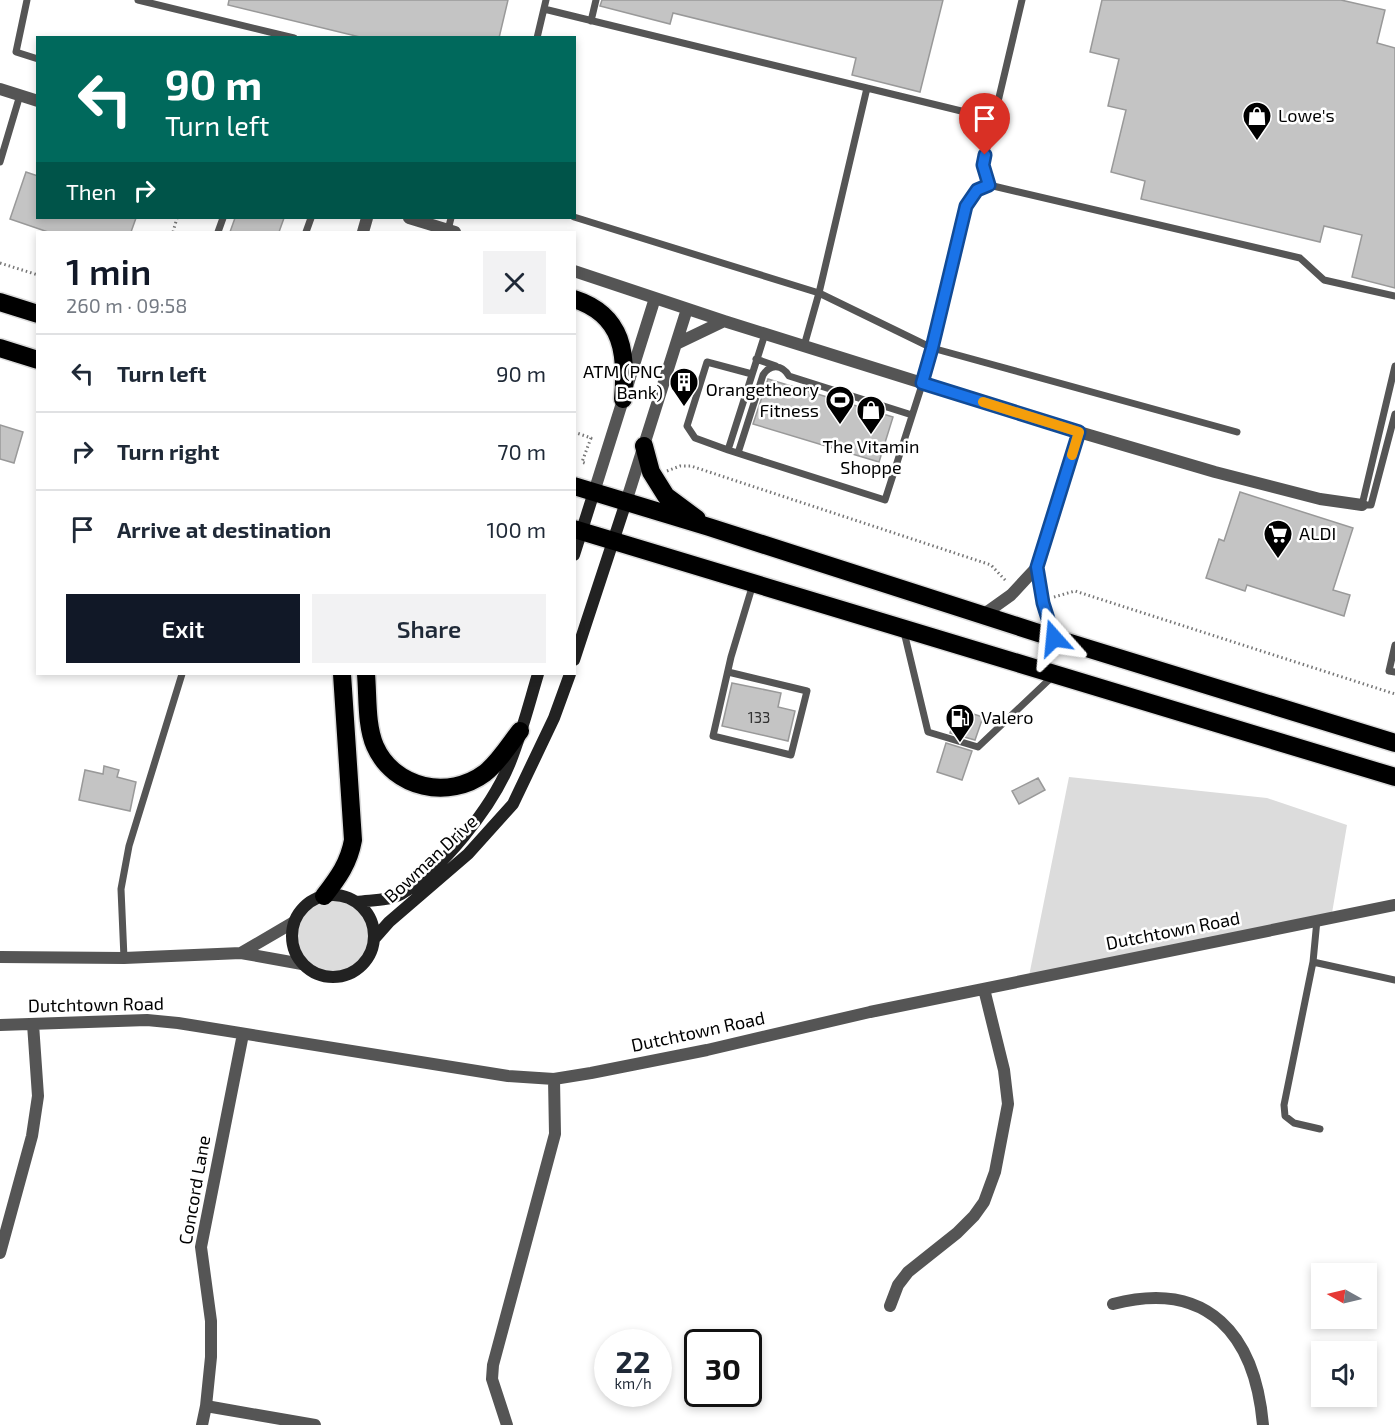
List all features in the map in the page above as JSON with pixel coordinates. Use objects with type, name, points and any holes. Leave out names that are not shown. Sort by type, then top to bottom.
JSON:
[{"type":"highway","points":[[576,301],[584,303],[608,319],[616,331],[621,343],[626,370],[623,399]]},
{"type":"highway","points":[[0,302],[36,313]]},
{"type":"highway","points":[[0,348],[36,359]]},
{"type":"highway","points":[[644,446],[651,472],[666,496],[709,527]]},
{"type":"highway","points":[[576,487],[1395,743]]},
{"type":"highway","points":[[578,530],[1395,777]]},
{"type":"highway","points":[[324,896],[351,855],[353,840],[342,675]]},
{"type":"highway","points":[[366,675],[371,732],[376,747],[384,761],[396,773],[425,787],[441,789],[457,787],[472,781],[497,761],[520,731]]},
{"type":"street","points":[[0,88],[36,100]]},
{"type":"street","points":[[414,219],[452,227]]},
{"type":"street","points":[[576,272],[724,321],[1079,432],[1215,472],[1320,499],[1362,506]]},
{"type":"street","points":[[578,530],[594,492],[654,298]]},
{"type":"street","points":[[576,654],[614,542],[687,309]]},
{"type":"street","points":[[676,344],[724,321]]},
{"type":"street","points":[[983,615],[1011,595],[1037,567],[1079,432]]},
{"type":"street","points":[[1037,567],[1043,603],[1054,638]]},
{"type":"street","name":"Bowman Drive","points":[[357,902],[381,900],[400,894],[435,867],[474,823],[493,795],[509,765],[538,675]]},
{"type":"street","name":"Bowman Drive","points":[[374,939],[388,922],[468,854],[513,804],[554,718],[570,675]]},
{"type":"street","points":[[0,957],[124,958],[241,953],[302,964],[319,976],[333,978],[346,976],[368,959],[374,939],[372,922],[357,902],[338,895],[324,896],[305,905],[294,922],[241,953]]},
{"type":"street","name":"Dutchtown Road","points":[[0,1025],[147,1020],[178,1023],[508,1076],[554,1079],[707,1050],[870,1012],[1395,904]]},
{"type":"street","points":[[294,922],[292,944],[302,964]]},
{"type":"street","points":[[890,1306],[898,1285],[908,1272],[957,1233],[974,1216],[987,1195],[995,1172],[1008,1104],[1004,1070],[984,989]]},
{"type":"street","points":[[0,1253],[32,1136],[38,1096],[33,1024]]},
{"type":"street","name":"Concord Lane","points":[[202,1425],[211,1357],[211,1321],[201,1246],[243,1034]]},
{"type":"street","points":[[507,1425],[492,1379],[493,1365],[555,1134],[554,1079]]},
{"type":"street","points":[[1113,1304],[1132,1299],[1162,1297],[1199,1307],[1225,1323],[1242,1346],[1260,1397],[1263,1425]]},
{"type":"street","points":[[206,1406],[315,1425]]},
{"type":"lane","points":[[27,0],[16,52],[36,58]]},
{"type":"lane","points":[[138,0],[286,36]]},
{"type":"lane","points":[[537,36],[546,0]]},
{"type":"lane","points":[[591,21],[596,0]]},
{"type":"lane","points":[[989,185],[983,165],[1022,0]]},
{"type":"lane","points":[[544,9],[994,119]]},
{"type":"lane","points":[[804,346],[819,293],[867,88]]},
{"type":"lane","points":[[0,162],[20,95]]},
{"type":"lane","points":[[752,375],[706,362],[687,426],[695,438],[885,500],[932,348],[966,206],[977,190],[989,185],[1300,258],[1324,280],[1395,296]]},
{"type":"lane","points":[[576,218],[819,293],[932,348],[1237,432]]},
{"type":"lane","points":[[728,450],[765,334]]},
{"type":"lane","points":[[756,359],[785,370],[789,376],[912,415]]},
{"type":"lane","points":[[1395,366],[1362,506],[1371,505],[1395,414]]},
{"type":"lane","points":[[738,453],[763,375],[768,368],[779,367]]},
{"type":"lane","points":[[728,672],[807,691],[791,755],[713,736],[728,672],[753,584]]},
{"type":"lane","points":[[903,629],[928,732],[978,747],[1054,675]]},
{"type":"lane","points":[[1395,645],[1389,671],[1395,672]]},
{"type":"lane","points":[[124,958],[121,889],[129,846],[182,675]]},
{"type":"lane","points":[[1317,920],[1313,962],[1284,1105],[1285,1116],[1294,1122],[1320,1129]]},
{"type":"lane","points":[[1313,962],[1395,980]]},
{"type":"path","points":[[0,263],[36,274]]},
{"type":"path","points":[[576,433],[591,438],[582,462],[587,464]]},
{"type":"path","points":[[662,473],[680,466],[691,466],[991,566],[1009,585]]},
{"type":"path","points":[[1051,598],[1075,591],[1395,694]]},
{"type":"shaded area","points":[[1069,777],[1267,798],[1347,825],[1332,913],[1029,976]]},
{"type":"shaded area","points":[[325,895],[341,895],[356,902],[367,913],[374,928],[371,952],[362,965],[341,977],[325,977],[310,970],[299,959],[292,944],[292,928],[299,913],[310,902]]},
{"type":"building","points":[[229,0],[508,0],[499,36],[356,36],[228,5]]},
{"type":"building","points":[[602,0],[943,0],[920,92],[852,75],[856,58],[673,13],[670,24],[600,6]]},
{"type":"building","name":"Lowe's","points":[[1102,0],[1341,0],[1385,10],[1377,43],[1395,48],[1395,288],[1352,277],[1362,235],[1324,226],[1320,242],[1141,199],[1145,181],[1111,172],[1126,110],[1108,106],[1119,59],[1090,52]]},
{"type":"building","points":[[26,172],[36,175],[36,219],[136,219],[131,231],[45,231],[10,219]]},
{"type":"building","points":[[235,219],[284,219],[279,231],[230,231]]},
{"type":"building","points":[[768,379],[893,417],[879,462],[753,424]]},
{"type":"building","points":[[0,425],[23,432],[14,463],[0,459]]},
{"type":"building","name":"ALDI","points":[[1240,492],[1353,528],[1333,590],[1350,595],[1344,616],[1247,585],[1245,591],[1206,578],[1219,539],[1224,541]]},
{"type":"building","points":[[732,683],[781,693],[778,707],[795,711],[788,741],[722,726]]},
{"type":"building","points":[[957,709],[983,717],[975,740],[950,733]]},
{"type":"building","points":[[946,743],[972,751],[962,780],[937,772]]},
{"type":"building","points":[[104,766],[119,770],[117,777],[136,782],[130,811],[79,800],[85,770],[103,774]]},
{"type":"building","points":[[1038,778],[1045,790],[1019,804],[1012,791]]},
{"type":"slow traffic","points":[[983,402],[1079,432],[1072,455]]},
{"type":"place","name":"Lowe's","points":[[1257,142]]},
{"type":"place","name":"ATM (PNC Bank)","points":[[684,408]]},
{"type":"place","name":"Orangetheory Fitness","points":[[840,426]]},
{"type":"place","name":"The Vitamin Shoppe","points":[[871,436]]},
{"type":"place","name":"ALDI","points":[[1278,560]]},
{"type":"place","name":"Valero","points":[[960,744]]},
{"type":"route","points":[[985,155],[983,165],[989,185],[977,190],[966,206],[922,383],[1079,432],[1037,567],[1043,603],[1054,638]]}]
